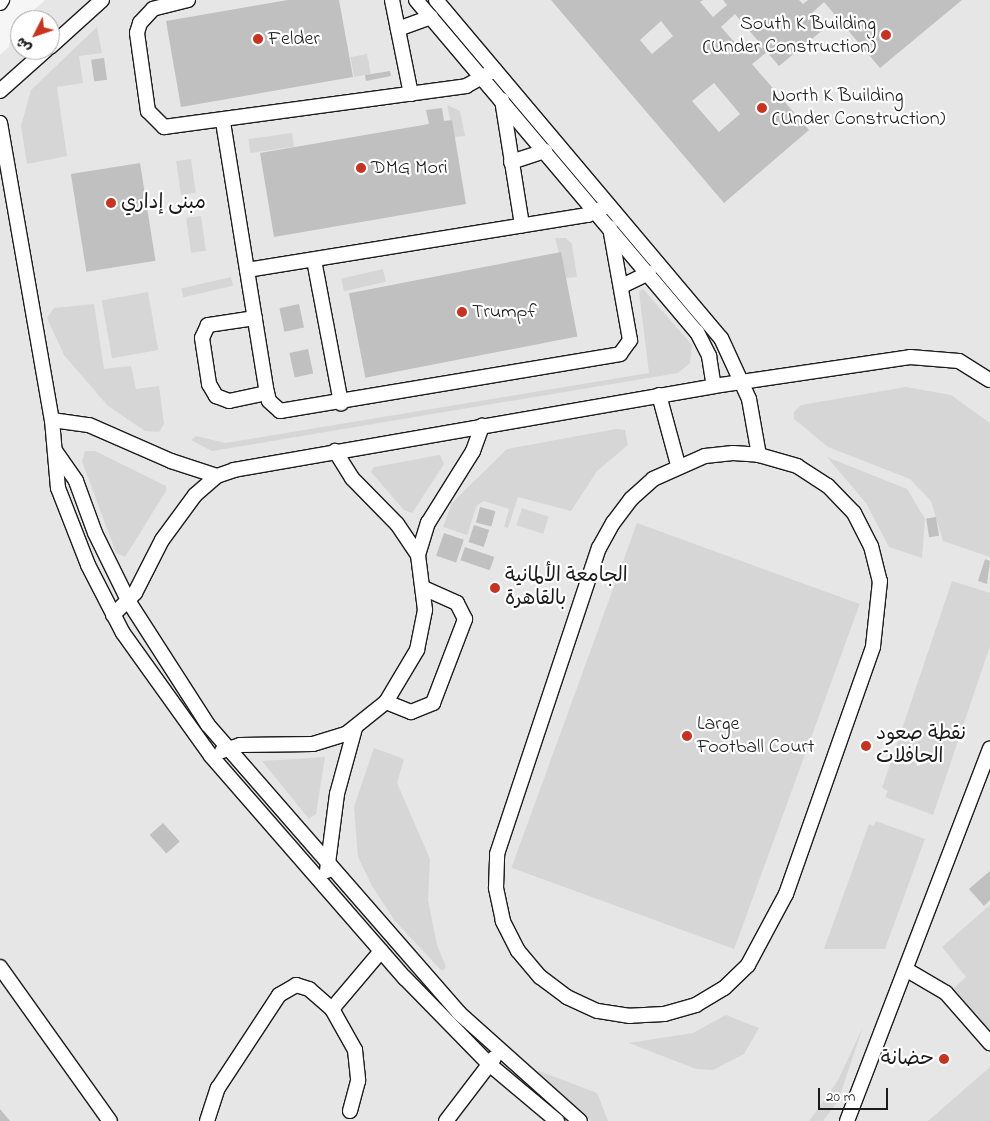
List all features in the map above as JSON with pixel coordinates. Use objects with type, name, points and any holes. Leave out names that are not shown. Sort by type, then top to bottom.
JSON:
[{"type":"lane","points":[[60,38],[102,0]]},
{"type":"lane","points":[[188,0],[153,9],[140,23],[137,33],[148,112],[157,124],[171,129],[466,86],[483,79],[495,70]]},
{"type":"lane","points":[[392,0],[411,94]]},
{"type":"lane","points":[[416,0],[545,151],[603,208],[710,323],[730,353],[742,381],[754,417],[759,455]]},
{"type":"lane","points":[[223,122],[267,393],[274,408],[288,412],[620,354],[630,340],[622,286],[610,228],[603,208],[495,70],[436,0]]},
{"type":"lane","points":[[398,29],[431,17]]},
{"type":"lane","points":[[0,91],[35,60]]},
{"type":"lane","points":[[502,100],[522,226]]},
{"type":"lane","points":[[0,123],[52,420],[61,499],[113,615],[144,667],[212,756],[319,880],[382,951],[489,1064],[557,1121]]},
{"type":"lane","points":[[511,162],[545,151]]},
{"type":"lane","points":[[247,270],[522,226],[603,208]]},
{"type":"lane","points":[[610,228],[649,273],[704,344],[714,386]]},
{"type":"lane","points":[[314,260],[341,403]]},
{"type":"lane","points":[[622,286],[649,273]]},
{"type":"lane","points":[[255,318],[208,325],[202,338],[209,384],[216,396],[229,401],[267,393]]},
{"type":"lane","points":[[113,615],[129,602],[177,518],[195,495],[218,476],[249,466],[742,381],[927,355],[959,361],[990,380]]},
{"type":"lane","points":[[659,395],[678,465]]},
{"type":"lane","points":[[52,420],[89,425],[171,461],[218,476]]},
{"type":"lane","points":[[418,555],[432,515],[473,451],[482,426]]},
{"type":"lane","points":[[56,452],[76,481],[95,533],[129,602],[178,683],[227,748],[420,970],[499,1052],[580,1121]]},
{"type":"lane","points":[[212,756],[227,748],[313,744],[355,728],[386,702],[417,650],[423,630],[425,589],[418,555],[397,524],[352,478],[335,452]]},
{"type":"lane","points":[[759,455],[797,466],[828,486],[854,513],[871,546],[880,582],[874,647],[786,894],[753,958],[724,988],[696,1005],[664,1014],[630,1016],[597,1010],[567,997],[540,977],[524,957],[503,921],[496,888],[497,854],[599,548],[631,499],[678,465],[705,456],[759,455]]},
{"type":"lane","points":[[386,702],[411,712],[433,703],[465,619],[457,603],[425,589]]},
{"type":"lane","points":[[319,880],[330,868],[337,794],[355,728]]},
{"type":"lane","points":[[847,1121],[990,749]]},
{"type":"lane","points":[[332,1008],[382,951]]},
{"type":"lane","points":[[0,967],[110,1121]]},
{"type":"lane","points":[[906,970],[946,993],[990,1043]]},
{"type":"lane","points":[[207,1121],[218,1088],[284,990],[303,986],[332,1008],[355,1050],[358,1066],[350,1111]]},
{"type":"lane","points":[[446,1121],[499,1052]]},
{"type":"shaded area","name":"الجامعة الألمانية بالقاهرة","points":[[45,0],[990,0],[990,1121],[0,1121],[0,55],[9,47],[10,41],[10,60],[60,60],[60,10],[34,10]]},
{"type":"shaded area","points":[[97,27],[102,53],[79,56],[83,83],[57,87],[67,156],[27,164],[21,126],[31,90]]},
{"type":"shaded area","points":[[367,54],[371,74],[354,77],[350,57]]},
{"type":"shaded area","points":[[447,105],[460,111],[465,136],[454,137]]},
{"type":"shaded area","points":[[292,133],[294,147],[250,153],[248,139]]},
{"type":"shaded area","points":[[191,159],[196,193],[181,195],[176,161]]},
{"type":"shaded area","points":[[201,216],[206,251],[191,253],[186,218]]},
{"type":"shaded area","points":[[555,238],[566,238],[572,244],[577,277],[566,278]]},
{"type":"shaded area","points":[[383,269],[386,282],[344,291],[341,279]]},
{"type":"shaded area","points":[[231,277],[233,286],[183,297],[181,288]]},
{"type":"shaded area","points":[[643,289],[692,345],[690,363],[678,373],[212,451],[191,440],[196,436],[225,443],[649,373],[639,292]]},
{"type":"shaded area","points":[[148,292],[158,350],[112,358],[102,300]]},
{"type":"shaded area","points":[[94,304],[104,369],[131,366],[136,389],[159,386],[164,424],[159,432],[145,431],[108,406],[64,355],[47,318],[54,308]]},
{"type":"shaded area","points":[[906,387],[951,395],[990,423],[990,557],[943,541],[931,501],[910,479],[828,447],[794,419],[794,412],[801,405]]},
{"type":"shaded area","points":[[616,429],[625,430],[628,445],[597,471],[571,511],[518,497],[508,528],[504,527],[509,509],[484,501],[477,505],[467,535],[443,527],[452,503],[507,449]]},
{"type":"shaded area","points":[[85,451],[95,451],[166,486],[166,491],[125,557],[116,553],[82,461]]},
{"type":"shaded area","points":[[440,455],[444,464],[412,513],[404,510],[371,472],[374,467]]},
{"type":"shaded area","points":[[827,457],[907,489],[925,519],[922,558],[889,547],[866,503]]},
{"type":"shaded area","points":[[522,508],[549,517],[543,534],[516,525]]},
{"type":"shaded area","name":"Large Football Court","points":[[637,523],[860,604],[734,949],[511,868]]},
{"type":"shaded area","points":[[952,581],[990,593],[990,646],[933,815],[885,797],[888,791],[882,788]]},
{"type":"shaded area","points":[[374,748],[404,759],[397,783],[430,859],[428,900],[437,945],[446,967],[442,971],[395,921],[372,886],[358,857],[354,807]]},
{"type":"shaded area","points":[[325,757],[316,814],[309,819],[262,761]]},
{"type":"shaded area","points":[[876,821],[925,839],[885,949],[824,949],[869,824],[874,826]]},
{"type":"shaded area","points":[[990,905],[990,1051],[942,999],[966,977],[942,947]]},
{"type":"shaded area","points":[[726,1015],[759,1028],[744,1054],[713,1070],[696,1069],[629,1043],[693,1033]]},
{"type":"shaded area","points":[[863,1027],[838,1101],[823,1121],[809,1121],[837,1082]]},
{"type":"shaded area","points":[[990,1067],[990,1121],[928,1121]]},
{"type":"shaded area","points":[[539,1071],[597,1093],[608,1121],[591,1121],[536,1074]]},
{"type":"building","name":"Felder","points":[[288,0],[339,0],[353,77],[181,107],[166,21]]},
{"type":"building","name":"North K Building (Under Construction)","points":[[551,0],[703,0],[700,2],[713,17],[727,5],[723,0],[799,0],[803,4],[808,0],[962,0],[880,68],[824,2],[811,14],[824,29],[779,66],[767,52],[752,64],[809,130],[724,203]],"holes":[[[735,14],[759,42],[745,54],[721,27]],[[661,21],[673,36],[652,54],[640,40]],[[714,83],[740,114],[719,132],[692,101]]]},
{"type":"building","points":[[104,58],[107,80],[94,82],[91,60]]},
{"type":"building","points":[[390,71],[391,76],[366,81],[365,75]]},
{"type":"building","name":"DMG Mori","points":[[442,108],[444,121],[452,120],[466,204],[274,237],[260,153],[429,124],[426,110]]},
{"type":"building","name":"مبنى إداري","points":[[140,163],[155,261],[86,272],[71,174]]},
{"type":"building","name":"Trumpf","points":[[561,252],[577,336],[365,378],[349,293]]},
{"type":"building","points":[[299,304],[304,327],[284,332],[279,308]]},
{"type":"building","points":[[308,349],[313,373],[295,377],[289,353]]},
{"type":"building","points":[[480,507],[495,511],[491,527],[476,522]]},
{"type":"building","points":[[936,517],[939,536],[929,537],[926,519]]},
{"type":"building","points":[[474,525],[489,530],[484,547],[468,542]]},
{"type":"building","points":[[444,533],[464,540],[456,563],[436,556]]},
{"type":"building","points":[[465,547],[494,557],[490,570],[460,560]]},
{"type":"building","points":[[985,559],[990,561],[987,584],[978,581]]},
{"type":"building","points":[[163,823],[180,842],[166,854],[150,835]]},
{"type":"building","points":[[990,871],[990,900],[984,906],[969,889]]},
{"type":"building","points":[[0,1109],[10,1121],[0,1121]]},
{"type":"place","name":"South K Building (Under Construction)","points":[[886,35]]},
{"type":"place","name":"Felder","points":[[258,39]]},
{"type":"place","name":"North K Building (Under Construction)","points":[[762,108]]},
{"type":"place","name":"DMG Mori","points":[[361,168]]},
{"type":"place","name":"مبنى إداري","points":[[111,203]]},
{"type":"place","name":"Trumpf","points":[[462,312]]},
{"type":"place","name":"الجامعة الألمانية بالقاهرة","points":[[495,588]]},
{"type":"place","name":"Large Football Court","points":[[687,736]]},
{"type":"place","name":"نقطة صعود الحافلات","points":[[866,746]]},
{"type":"place","name":"حضانة","points":[[944,1059]]}]
